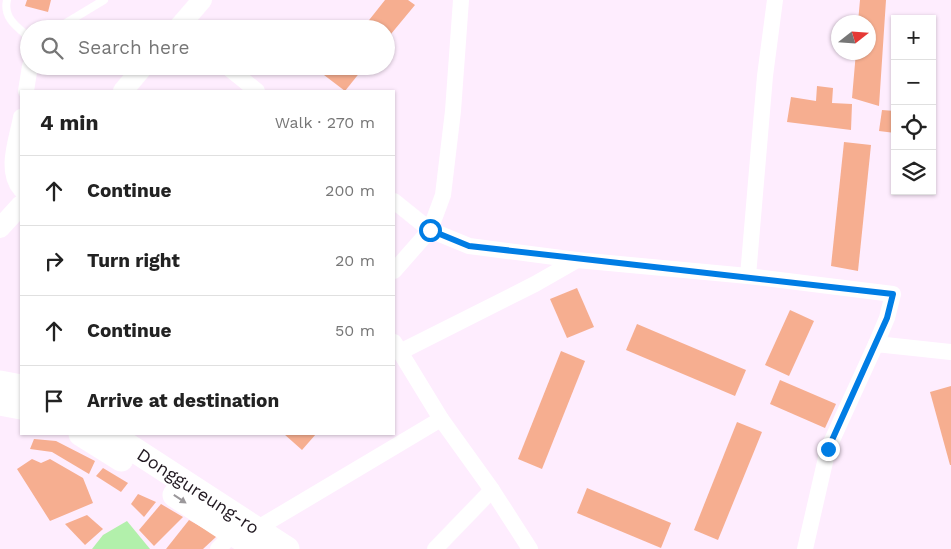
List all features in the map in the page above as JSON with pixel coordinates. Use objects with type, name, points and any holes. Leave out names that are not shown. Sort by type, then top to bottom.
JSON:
[{"type":"main road","points":[[0,383],[20,387]]},
{"type":"main road","points":[[0,403],[20,407]]},
{"type":"main road","name":"Donggureung-ro","points":[[83,435],[96,442],[225,542],[257,539]]},
{"type":"main road","name":"Donggureung-ro","points":[[111,435],[257,539],[287,549]]},
{"type":"street","points":[[185,20],[202,0]]},
{"type":"street","points":[[395,270],[430,230],[443,195],[453,111],[461,0]]},
{"type":"street","points":[[748,276],[766,76],[775,0]]},
{"type":"street","points":[[26,90],[29,75]]},
{"type":"street","points":[[123,90],[136,75]]},
{"type":"street","points":[[237,75],[256,90]]},
{"type":"street","points":[[20,123],[12,172],[14,182],[20,189]]},
{"type":"street","points":[[395,202],[430,230],[469,246],[577,260],[748,276],[893,294],[887,318],[828,449],[805,549]]},
{"type":"street","points":[[0,228],[20,206]]},
{"type":"street","points":[[530,549],[492,490],[441,420],[397,347],[535,284],[577,260]]},
{"type":"street","points":[[876,344],[951,352]]},
{"type":"street","points":[[257,539],[441,420]]},
{"type":"street","points":[[435,549],[492,490]]},
{"type":"lane","points":[[8,0],[6,10],[10,19],[20,28]]},
{"type":"lane","points":[[71,20],[104,0]]},
{"type":"green space","points":[[127,521],[150,549],[92,549],[103,535]]},
{"type":"building","points":[[27,0],[51,0],[48,12],[25,6]]},
{"type":"building","points":[[385,0],[408,0],[415,5],[395,29],[395,20],[369,20]]},
{"type":"building","points":[[860,0],[886,0],[879,106],[852,98],[855,60],[876,60],[876,15],[859,15]]},
{"type":"building","points":[[324,75],[358,75],[346,90]]},
{"type":"building","points":[[817,86],[833,88],[832,103],[852,104],[851,130],[787,122],[791,97],[816,101]]},
{"type":"building","points":[[882,110],[891,111],[891,132],[879,131]]},
{"type":"building","points":[[844,142],[871,145],[858,271],[831,266]]},
{"type":"building","points":[[577,288],[594,327],[567,338],[550,299]]},
{"type":"building","points":[[790,310],[814,321],[789,376],[765,365]]},
{"type":"building","points":[[637,324],[746,370],[735,396],[626,350]]},
{"type":"building","points":[[561,351],[585,361],[542,469],[518,459]]},
{"type":"building","points":[[780,380],[836,404],[825,428],[770,404]]},
{"type":"building","points":[[951,386],[951,465],[950,465],[930,392]]},
{"type":"building","points":[[737,422],[762,432],[718,540],[694,530]]},
{"type":"building","points":[[285,435],[315,435],[302,450]]},
{"type":"building","points":[[34,439],[56,441],[95,461],[89,474],[52,452],[30,449]]},
{"type":"building","points":[[32,459],[41,463],[50,459],[83,478],[93,503],[50,521],[17,469]]},
{"type":"building","points":[[103,468],[128,483],[121,492],[96,476]]},
{"type":"building","points":[[587,488],[671,523],[661,548],[577,513]]},
{"type":"building","points":[[138,494],[156,502],[144,517],[131,504]]},
{"type":"building","points":[[161,504],[183,517],[154,546],[139,530]]},
{"type":"building","points":[[87,515],[103,529],[85,545],[65,524]]},
{"type":"building","points":[[189,520],[217,536],[203,549],[166,549]]},
{"type":"route","points":[[430,230],[469,246],[577,260],[720,275],[748,276],[893,294],[887,318],[828,449]]}]
